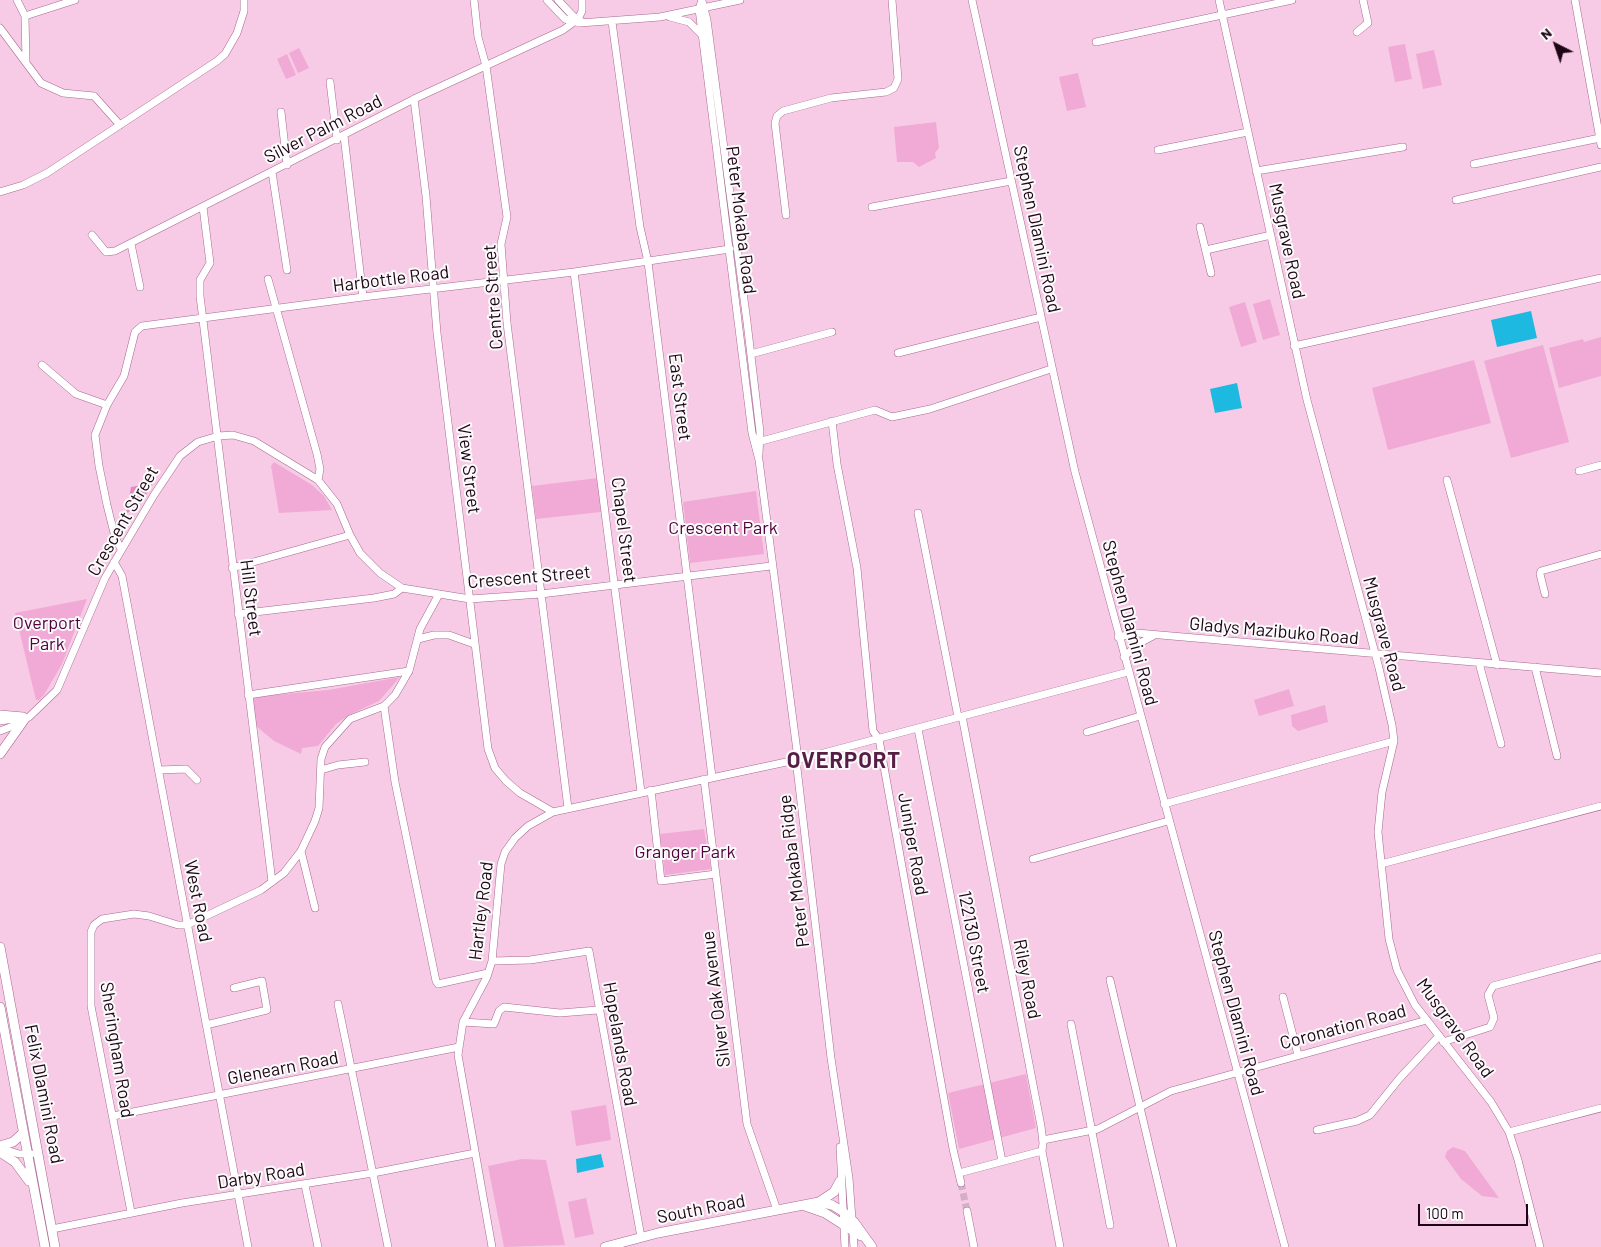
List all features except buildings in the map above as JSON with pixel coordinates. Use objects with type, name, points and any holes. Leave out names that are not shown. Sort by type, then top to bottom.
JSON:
[{"type":"main road","points":[[0,714],[23,718],[0,754]]},
{"type":"main road","name":"Felix Dlamini Road","points":[[0,947],[55,1247]]},
{"type":"main road","name":"Felix Dlamini Road","points":[[0,1006],[26,1154],[45,1247]]},
{"type":"main road","points":[[0,1147],[13,1142],[23,1133]]},
{"type":"main road","points":[[0,1152],[15,1162],[33,1188]]},
{"type":"main road","points":[[819,1202],[834,1192],[840,1181]]},
{"type":"main road","points":[[819,1202],[832,1205],[842,1211],[854,1222],[858,1234],[872,1247]]},
{"type":"main road","name":"South Road","points":[[605,1247],[641,1237],[819,1202]]},
{"type":"main road","name":"South Road","points":[[804,1206],[824,1213],[858,1234]]},
{"type":"street","points":[[17,0],[25,16],[26,63]]},
{"type":"street","points":[[25,16],[75,0]]},
{"type":"street","points":[[0,192],[34,180],[225,54],[242,21],[244,0]]},
{"type":"street","name":"Centre Street","points":[[474,0],[478,37],[486,66],[507,217],[501,244],[504,281],[568,808]]},
{"type":"street","points":[[548,0],[565,19],[586,23],[660,16],[702,4],[740,0]]},
{"type":"street","points":[[558,0],[577,21]]},
{"type":"street","points":[[577,21],[582,10],[582,0]]},
{"type":"street","points":[[786,215],[775,123],[776,116],[783,112],[831,98],[886,92],[894,88],[898,79],[892,0]]},
{"type":"street","name":"Stephen Dlamini Road","points":[[972,0],[1075,472],[1168,821],[1285,1247]]},
{"type":"street","name":"Musgrave Road","points":[[1219,0],[1318,448],[1375,654],[1392,725],[1394,741],[1378,819],[1389,939],[1397,970],[1405,989],[1441,1039],[1491,1102],[1509,1132],[1540,1247]]},
{"type":"street","points":[[1096,42],[1292,0]]},
{"type":"street","points":[[1357,32],[1368,23],[1363,0]]},
{"type":"street","points":[[1474,164],[1600,142],[1575,0]]},
{"type":"street","name":"Peter Mokaba Road","points":[[702,4],[704,38],[736,304],[757,442]]},
{"type":"street","name":"Peter Mokaba Road","points":[[702,4],[745,301],[757,442]]},
{"type":"street","points":[[660,16],[689,22],[698,29],[704,38]]},
{"type":"street","name":"Silver Palm Road","points":[[92,235],[103,250],[110,253],[414,100],[577,21]]},
{"type":"street","name":"East Street","points":[[612,22],[634,192],[648,262],[687,576],[708,778]]},
{"type":"street","points":[[0,28],[36,78],[46,86],[63,93],[94,96],[120,125]]},
{"type":"street","points":[[330,82],[336,140]]},
{"type":"street","name":"View Street","points":[[414,100],[426,196],[437,333],[474,644],[491,758],[495,768],[512,787],[553,812]]},
{"type":"street","points":[[281,112],[287,165]]},
{"type":"street","points":[[1158,150],[1248,132]]},
{"type":"street","points":[[344,136],[363,296]]},
{"type":"street","points":[[1256,171],[1403,147]]},
{"type":"street","points":[[1456,200],[1601,167]]},
{"type":"street","points":[[272,172],[287,270]]},
{"type":"street","points":[[872,207],[1011,181]]},
{"type":"street","name":"Hill Street","points":[[203,207],[210,260],[199,284],[232,568],[272,882]]},
{"type":"street","points":[[1200,227],[1211,273]]},
{"type":"street","points":[[1206,250],[1271,235]]},
{"type":"street","points":[[130,244],[140,287]]},
{"type":"street","name":"Harbottle Road","points":[[107,405],[124,376],[132,341],[139,328],[147,324],[363,296],[574,272],[730,249]]},
{"type":"street","name":"Chapel Street","points":[[574,272],[616,585],[641,792]]},
{"type":"street","points":[[1294,346],[1601,278]]},
{"type":"street","points":[[268,279],[315,446],[320,469],[318,480]]},
{"type":"street","points":[[736,304],[745,301]]},
{"type":"street","points":[[898,353],[1041,317]]},
{"type":"street","points":[[751,354],[832,332]]},
{"type":"street","points":[[42,365],[76,394],[107,405],[97,428],[95,442],[112,530],[121,549]]},
{"type":"street","points":[[757,442],[875,410],[888,417],[895,417],[930,409],[1051,369]]},
{"type":"street","name":"Juniper Road","points":[[832,421],[837,464],[857,568],[872,727],[879,739],[961,1183]]},
{"type":"street","name":"Crescent Street","points":[[0,731],[34,712],[56,690],[114,562],[180,456],[198,442],[218,436],[233,435],[254,440],[318,480],[338,504],[350,535],[370,564],[390,582],[402,588],[438,596],[470,599],[541,594],[771,566]]},
{"type":"street","name":"Peter Mokaba Ridge","points":[[757,442],[854,1222]]},
{"type":"street","points":[[1579,471],[1601,465]]},
{"type":"street","points":[[1447,480],[1497,665]]},
{"type":"street","name":"Riley Road","points":[[918,513],[1043,1140],[1042,1151],[1060,1247]]},
{"type":"street","points":[[232,568],[350,535]]},
{"type":"street","points":[[1545,594],[1541,572],[1601,554]]},
{"type":"street","name":"West Road","points":[[114,562],[122,576],[248,1247]]},
{"type":"street","points":[[238,614],[374,598],[394,594],[402,588]]},
{"type":"street","points":[[187,925],[203,919],[272,882],[284,873],[300,851],[319,808],[320,770],[325,747],[341,728],[359,715],[384,706],[401,686],[409,671],[423,622],[433,608],[438,596]]},
{"type":"street","name":"Gladys Mazibuko Road","points":[[1118,636],[1137,633],[1154,636],[1601,673]]},
{"type":"street","points":[[418,639],[434,635],[449,636],[474,644]]},
{"type":"street","points":[[1124,657],[1138,644],[1154,636]]},
{"type":"street","points":[[1479,663],[1501,744]]},
{"type":"street","points":[[1535,667],[1557,756]]},
{"type":"street","points":[[248,695],[409,671]]},
{"type":"street","name":"Hartley Road","points":[[492,1247],[458,1064],[459,1047],[463,1022],[488,973],[492,961],[498,881],[505,852],[528,826],[553,812],[568,808],[796,760],[1128,672]]},
{"type":"street","points":[[384,706],[395,782],[438,984],[488,973]]},
{"type":"street","points":[[1087,732],[1140,716]]},
{"type":"street","name":"Crescent Street","points":[[0,721],[23,718]]},
{"type":"street","name":"122130 Street","points":[[918,729],[1002,1161]]},
{"type":"street","points":[[1164,804],[1394,741]]},
{"type":"street","points":[[320,770],[338,765],[365,762]]},
{"type":"street","points":[[158,770],[186,769],[197,780]]},
{"type":"street","name":"Silver Oak Avenue","points":[[708,778],[716,874],[747,1124],[777,1210]]},
{"type":"street","points":[[651,790],[661,880],[716,874]]},
{"type":"street","points":[[1381,864],[1601,806]]},
{"type":"street","points":[[1033,859],[1168,821]]},
{"type":"street","points":[[300,851],[315,908]]},
{"type":"street","name":"Sheringham Road","points":[[132,1212],[91,1006],[91,932],[94,925],[102,919],[134,914],[149,916],[178,925],[187,925]]},
{"type":"street","name":"Hopelands Road","points":[[492,961],[530,960],[589,951],[598,1010],[641,1237]]},
{"type":"street","points":[[1317,1130],[1357,1121],[1370,1115],[1398,1079],[1441,1039],[1490,1027],[1494,1018],[1488,995],[1493,986],[1601,957]]},
{"type":"street","points":[[1110,980],[1173,1247]]},
{"type":"street","points":[[206,1026],[267,1010],[262,981],[234,988]]},
{"type":"street","points":[[1283,997],[1298,1055]]},
{"type":"street","points":[[338,1004],[388,1247]]},
{"type":"street","points":[[463,1022],[494,1024],[499,1011],[504,1008],[560,1013],[598,1010]]},
{"type":"street","name":"Coronation Road","points":[[1043,1140],[1092,1131],[1171,1091],[1427,1020]]},
{"type":"street","points":[[1071,1024],[1110,1225]]},
{"type":"street","name":"Glenearn Road","points":[[113,1116],[352,1070],[459,1047]]},
{"type":"street","points":[[1509,1132],[1601,1108]]},
{"type":"street","name":"Peter Mokaba Ridge","points":[[841,1129],[840,1181],[845,1247]]},
{"type":"street","points":[[0,1147],[26,1154],[39,1152]]},
{"type":"street","points":[[959,1173],[1042,1151]]},
{"type":"street","name":"Darby Road","points":[[52,1229],[132,1212],[305,1185],[475,1153]]},
{"type":"street","points":[[305,1185],[318,1247]]},
{"type":"street","points":[[967,1211],[974,1247]]},
{"type":"street","points":[[854,1247],[858,1234]]},
{"type":"green space","points":[[1405,44],[1412,79],[1395,82],[1388,47]]},
{"type":"green space","points":[[299,48],[309,68],[298,73],[289,53]]},
{"type":"green space","points":[[1434,50],[1442,85],[1423,89],[1416,54]]},
{"type":"green space","points":[[287,54],[296,75],[286,79],[277,59]]},
{"type":"green space","points":[[1078,73],[1086,107],[1067,111],[1059,77]]},
{"type":"green space","points":[[936,122],[939,148],[935,153],[936,158],[919,167],[913,162],[897,162],[894,127]]},
{"type":"green space","points":[[1270,299],[1280,335],[1263,340],[1253,304]]},
{"type":"green space","points":[[1245,302],[1257,342],[1241,347],[1229,307]]},
{"type":"green space","points":[[1601,337],[1601,376],[1559,388],[1549,348],[1583,339],[1584,342]]},
{"type":"green space","points":[[1543,345],[1569,442],[1511,458],[1484,361]]},
{"type":"green space","points":[[1474,360],[1491,423],[1388,450],[1372,388]]},
{"type":"green space","points":[[274,462],[312,485],[324,496],[332,510],[279,513],[271,466]]},
{"type":"green space","points":[[598,478],[601,512],[536,519],[532,486]]},
{"type":"green space","name":"Crescent Park","points":[[756,491],[764,554],[690,563],[683,502]]},
{"type":"green space","name":"Overport Park","points":[[87,599],[62,664],[44,695],[39,700],[36,700],[15,613]]},
{"type":"green space","points":[[400,677],[379,701],[349,715],[336,724],[318,746],[302,748],[301,754],[274,741],[256,726],[253,697],[328,690]]},
{"type":"green space","points":[[1289,689],[1294,706],[1259,716],[1254,700]]},
{"type":"green space","points":[[1325,705],[1328,722],[1298,731],[1292,726],[1291,715]]},
{"type":"green space","name":"Granger Park","points":[[704,829],[711,869],[665,875],[660,834]]},
{"type":"green space","points":[[1026,1074],[1036,1128],[959,1149],[948,1093]]},
{"type":"green space","points":[[606,1105],[611,1140],[576,1146],[571,1111]]},
{"type":"green space","points":[[1453,1147],[1465,1151],[1499,1198],[1482,1196],[1461,1179],[1445,1157],[1447,1151]]},
{"type":"green space","points":[[522,1159],[546,1160],[565,1245],[504,1247],[488,1166]]},
{"type":"green space","points":[[586,1198],[594,1234],[575,1238],[568,1202]]},
{"type":"shaded area","points":[[153,483],[141,503],[126,514],[131,487]]},
{"type":"water","points":[[1531,311],[1537,338],[1497,347],[1491,320]]},
{"type":"water","points":[[1237,383],[1242,408],[1215,413],[1210,389]]},
{"type":"water","points":[[601,1154],[604,1167],[577,1173],[576,1159]]},
{"type":"tunnel","points":[[961,1183],[967,1211]]},
{"type":"district","name":"OVERPORT","points":[[844,761]]}]
